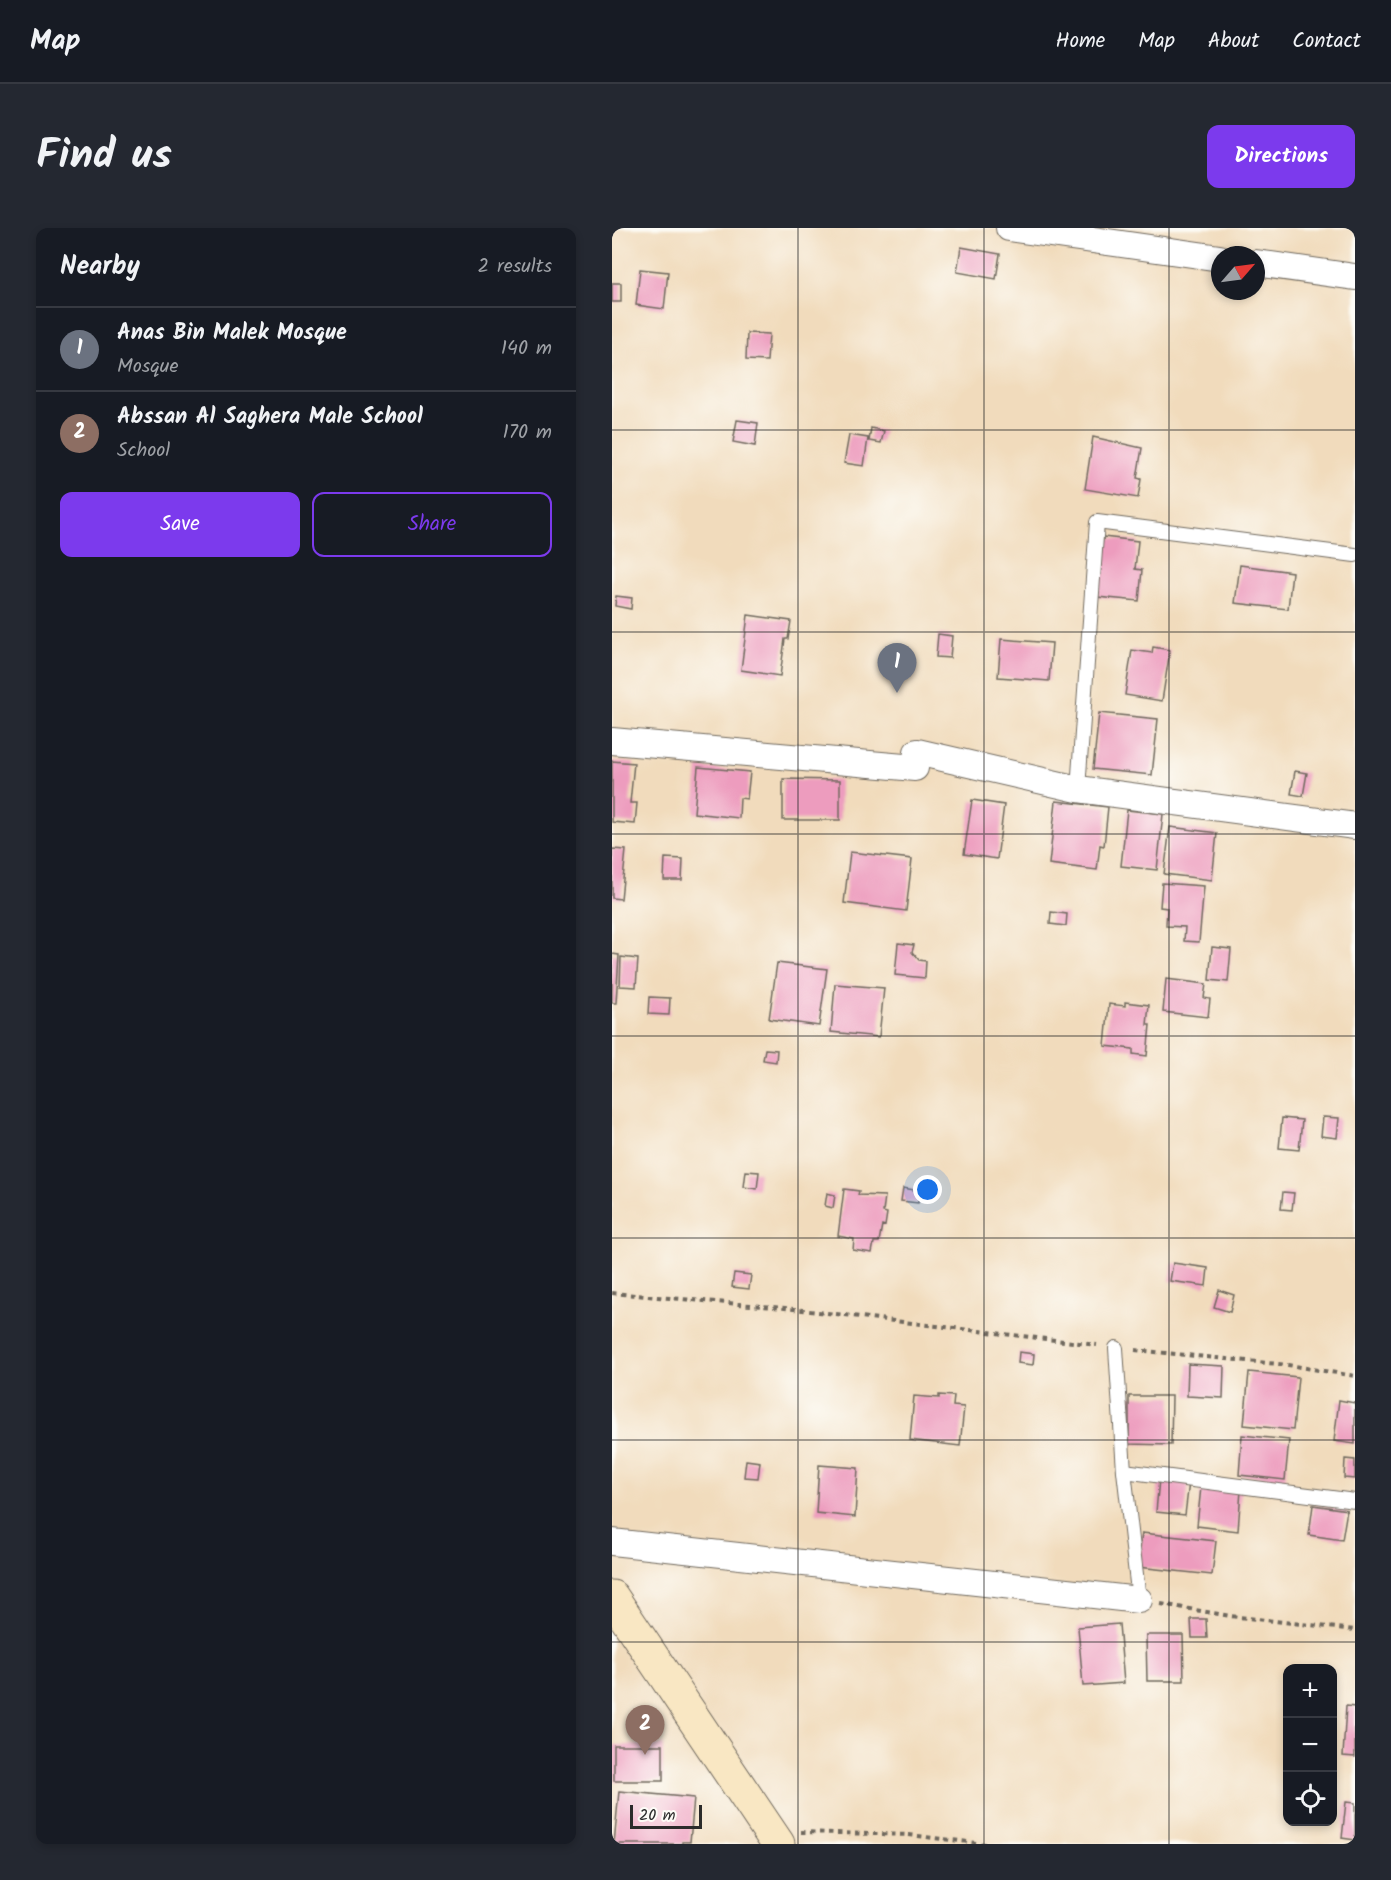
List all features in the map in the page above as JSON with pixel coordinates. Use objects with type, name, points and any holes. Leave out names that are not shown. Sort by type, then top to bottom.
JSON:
[{"type":"street","points":[[1009,228],[1211,257]]},
{"type":"street","points":[[1265,264],[1355,277]]},
{"type":"street","points":[[612,741],[915,768],[918,752],[1078,789],[1355,826]]},
{"type":"street","points":[[612,1542],[1139,1600]]},
{"type":"street","points":[[612,1597],[774,1837]]},
{"type":"lane","points":[[1078,789],[1097,522],[1355,555]]},
{"type":"lane","points":[[1116,1348],[1124,1471],[1139,1600]]},
{"type":"lane","points":[[1124,1471],[1355,1501]]},
{"type":"path","points":[[612,1293],[785,1308],[1008,1333],[1116,1348],[1288,1365],[1355,1376]]},
{"type":"path","points":[[1139,1600],[1230,1616],[1355,1630]]},
{"type":"path","points":[[774,1837],[909,1835],[985,1844]]},
{"type":"building","points":[[961,247],[1000,254],[996,279],[957,272]]},
{"type":"building","points":[[640,269],[668,272],[664,309],[636,305]]},
{"type":"building","points":[[612,283],[621,283],[621,302],[612,302]]},
{"type":"building","points":[[747,333],[769,334],[767,361],[746,360]]},
{"type":"building","points":[[737,420],[758,423],[755,446],[733,442]]},
{"type":"building","points":[[871,428],[884,431],[881,443],[869,441]]},
{"type":"building","points":[[849,435],[868,438],[864,466],[844,463]]},
{"type":"building","points":[[1093,437],[1142,448],[1137,478],[1141,479],[1138,498],[1085,489]]},
{"type":"building","points":[[1103,537],[1138,541],[1135,569],[1142,570],[1139,601],[1097,597]]},
{"type":"building","points":[[1240,565],[1292,572],[1288,609],[1235,603]]},
{"type":"building","points":[[616,596],[632,598],[631,609],[615,606]]},
{"type":"building","points":[[748,615],[791,621],[788,639],[785,639],[780,676],[741,670]]},
{"type":"building","points":[[938,634],[952,636],[950,658],[936,657]]},
{"type":"building","points":[[1001,639],[1052,643],[1049,681],[998,677]]},
{"type":"building","points":[[1153,647],[1170,650],[1162,701],[1125,695],[1132,650],[1152,653]]},
{"type":"building","points":[[1099,713],[1158,719],[1152,775],[1093,769]]},
{"type":"building","points":[[612,761],[634,763],[630,803],[637,803],[635,824],[612,822]]},
{"type":"building","points":[[698,767],[750,772],[747,799],[740,798],[739,818],[694,813]]},
{"type":"building","points":[[1295,771],[1307,773],[1303,796],[1291,794]]},
{"type":"building","points":[[783,779],[840,780],[840,820],[783,820]]},
{"type":"building","points":[[972,800],[1004,805],[997,859],[964,854]]},
{"type":"building","points":[[1056,801],[1108,807],[1104,846],[1100,845],[1097,870],[1049,864]]},
{"type":"building","points":[[1127,810],[1163,814],[1157,870],[1121,866]]},
{"type":"building","points":[[1170,827],[1217,833],[1212,880],[1164,874]]},
{"type":"building","points":[[612,849],[626,850],[621,899],[612,898]]},
{"type":"building","points":[[850,852],[912,859],[906,911],[844,903]]},
{"type":"building","points":[[665,858],[683,859],[682,880],[664,880]]},
{"type":"building","points":[[1162,883],[1204,886],[1199,942],[1184,941],[1185,927],[1166,926],[1167,908],[1160,907]]},
{"type":"building","points":[[1051,912],[1067,914],[1066,926],[1050,924]]},
{"type":"building","points":[[898,943],[914,945],[912,952],[919,960],[926,961],[925,978],[895,975]]},
{"type":"building","points":[[1212,947],[1231,949],[1228,982],[1209,980]]},
{"type":"building","points":[[612,954],[619,955],[616,1003],[612,1003]]},
{"type":"building","points":[[621,957],[638,959],[636,987],[620,986]]},
{"type":"building","points":[[777,963],[827,969],[819,1026],[769,1019]]},
{"type":"building","points":[[1166,979],[1206,984],[1204,998],[1210,999],[1208,1017],[1163,1012]]},
{"type":"building","points":[[835,984],[884,988],[879,1037],[831,1032]]},
{"type":"building","points":[[649,997],[670,998],[669,1015],[648,1014]]},
{"type":"building","points":[[1125,1002],[1149,1005],[1147,1056],[1133,1054],[1133,1049],[1105,1046],[1109,1004],[1125,1006]]},
{"type":"building","points":[[765,1049],[777,1050],[776,1062],[763,1060]]},
{"type":"building","points":[[1323,1117],[1339,1118],[1337,1138],[1321,1136]]},
{"type":"building","points":[[1282,1118],[1302,1120],[1299,1150],[1279,1148]]},
{"type":"building","points":[[746,1171],[759,1172],[757,1189],[744,1187]]},
{"type":"building","points":[[903,1188],[920,1191],[918,1203],[901,1201]]},
{"type":"building","points":[[844,1189],[859,1191],[858,1195],[885,1196],[883,1212],[887,1213],[885,1226],[882,1225],[879,1242],[874,1242],[872,1253],[853,1250],[854,1239],[838,1236]]},
{"type":"building","points":[[1283,1192],[1294,1193],[1292,1210],[1281,1209]]},
{"type":"building","points":[[827,1193],[835,1195],[833,1208],[825,1206]]},
{"type":"building","points":[[1173,1263],[1208,1268],[1206,1286],[1170,1281]]},
{"type":"building","points":[[734,1273],[751,1275],[749,1289],[732,1287]]},
{"type":"building","points":[[1219,1290],[1234,1295],[1230,1312],[1214,1307]]},
{"type":"building","points":[[1019,1352],[1034,1354],[1033,1365],[1018,1363]]},
{"type":"building","points":[[1188,1364],[1224,1366],[1223,1398],[1187,1396]]},
{"type":"building","points":[[1249,1372],[1298,1377],[1293,1430],[1244,1425]]},
{"type":"building","points":[[939,1395],[954,1396],[953,1406],[964,1407],[960,1446],[910,1440],[914,1396],[939,1398]]},
{"type":"building","points":[[1129,1396],[1172,1396],[1171,1445],[1129,1444]]},
{"type":"building","points":[[1339,1400],[1355,1403],[1355,1444],[1334,1441]]},
{"type":"building","points":[[1242,1435],[1289,1440],[1285,1480],[1239,1475]]},
{"type":"building","points":[[1345,1459],[1355,1460],[1355,1479],[1344,1478]]},
{"type":"building","points":[[746,1460],[760,1462],[758,1478],[744,1477]]},
{"type":"building","points":[[819,1465],[858,1468],[855,1517],[816,1513]]},
{"type":"building","points":[[1159,1479],[1189,1482],[1185,1515],[1156,1512]]},
{"type":"building","points":[[1201,1487],[1241,1490],[1238,1531],[1197,1526]]},
{"type":"building","points":[[1313,1505],[1347,1510],[1342,1540],[1309,1535]]},
{"type":"building","points":[[1142,1533],[1216,1541],[1212,1575],[1138,1567]]},
{"type":"building","points":[[1191,1619],[1206,1619],[1207,1638],[1192,1638]]},
{"type":"building","points":[[1119,1624],[1124,1683],[1083,1686],[1078,1627]]},
{"type":"building","points":[[1146,1635],[1183,1635],[1184,1681],[1147,1681]]},
{"type":"building","points":[[1346,1706],[1355,1707],[1355,1757],[1343,1756]]},
{"type":"building","points":[[614,1745],[663,1745],[663,1781],[614,1781]]},
{"type":"building","points":[[619,1791],[694,1798],[690,1842],[614,1844]]},
{"type":"building","points":[[1346,1802],[1355,1803],[1355,1840],[1342,1838]]},
{"type":"place","name":"Anas Bin Malek Mosque","points":[[897,693]]},
{"type":"place","name":"Abssan Al Saghera Male School","points":[[645,1755]]}]
